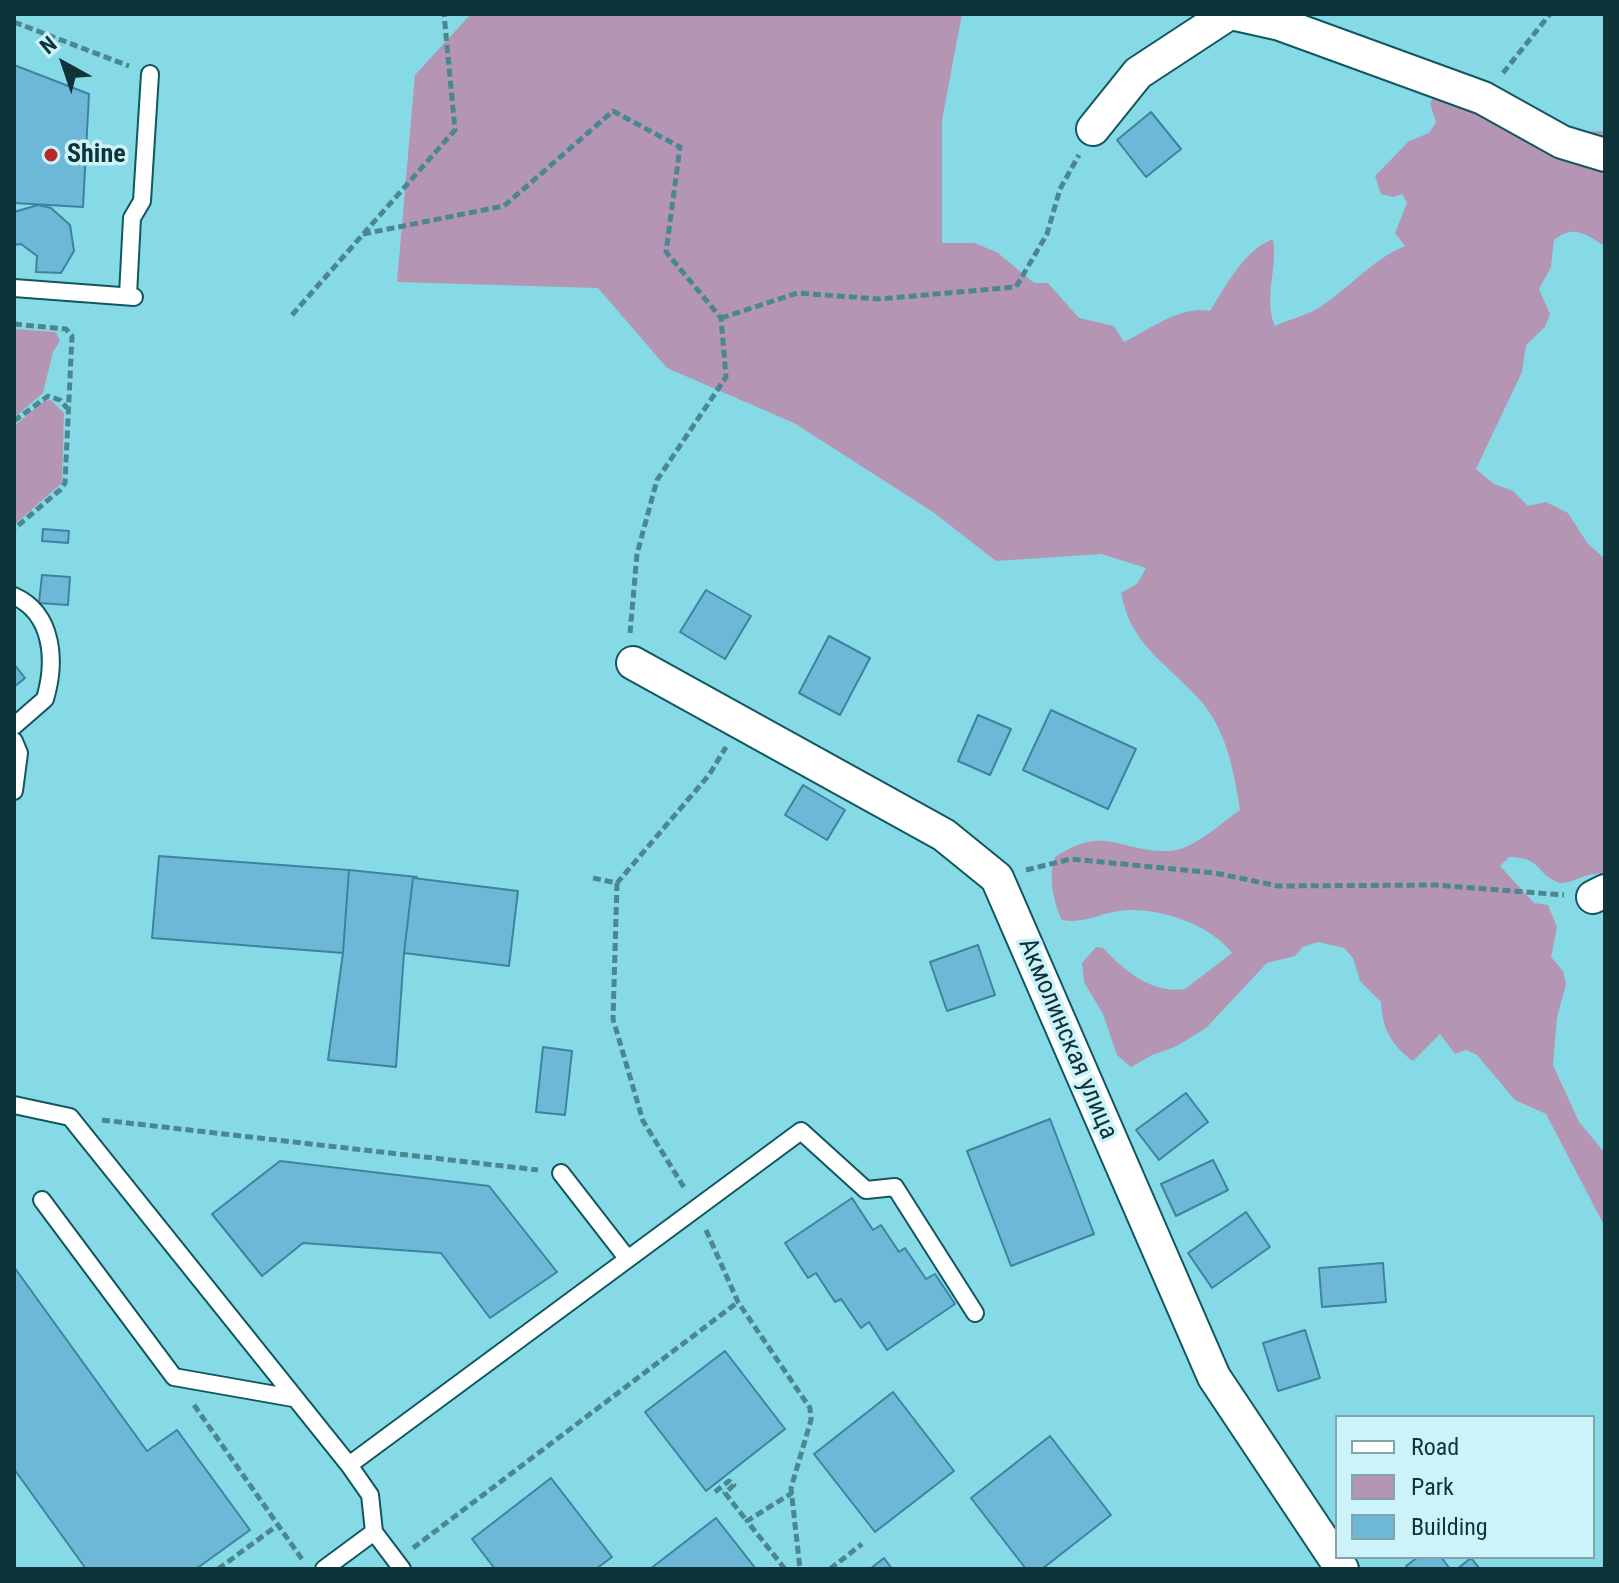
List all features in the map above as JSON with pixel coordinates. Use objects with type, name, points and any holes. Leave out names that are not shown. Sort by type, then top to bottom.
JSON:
[{"type":"street","points":[[1093,129],[1138,73],[1228,14]]},
{"type":"street","points":[[1235,14],[1280,24],[1483,98],[1562,142],[1605,155]]},
{"type":"street","name":"Акмолинская улица","points":[[633,663],[944,835],[997,878],[1214,1377],[1335,1558]]},
{"type":"lane","points":[[14,288],[131,296],[132,218],[142,201],[150,74]]},
{"type":"lane","points":[[14,596],[48,632],[51,642],[45,699],[14,726]]},
{"type":"lane","points":[[14,741],[19,753],[14,791]]},
{"type":"lane","points":[[14,1105],[70,1117],[349,1465],[370,1495],[374,1532],[399,1565]]},
{"type":"lane","points":[[349,1465],[801,1131],[866,1190],[895,1187],[975,1313]]},
{"type":"lane","points":[[561,1173],[627,1258]]},
{"type":"lane","points":[[42,1200],[174,1377],[293,1398]]},
{"type":"lane","points":[[324,1569],[374,1532]]},
{"type":"path","points":[[292,315],[455,130],[444,14]]},
{"type":"path","points":[[1483,98],[1550,14]]},
{"type":"path","points":[[14,22],[150,74]]},
{"type":"path","points":[[363,234],[504,206],[613,111],[680,147],[666,252],[721,318],[726,377],[657,480],[637,554],[630,623],[633,663]]},
{"type":"path","points":[[721,318],[797,293],[879,299],[1016,287],[1047,234],[1060,189],[1093,129]]},
{"type":"path","points":[[14,324],[70,331],[63,487],[14,529]]},
{"type":"path","points":[[14,421],[48,396],[60,400],[68,410]]},
{"type":"path","points":[[741,723],[709,775],[617,883],[613,1019],[643,1121],[697,1208],[738,1302],[810,1408],[811,1420],[792,1493],[800,1569]]},
{"type":"path","points":[[997,878],[1071,859],[1215,873],[1278,886],[1435,885],[1599,894]]},
{"type":"path","points":[[593,878],[617,883]]},
{"type":"path","points":[[70,1117],[561,1173]]},
{"type":"path","points":[[399,1565],[738,1302]]},
{"type":"path","points":[[174,1377],[310,1569]]},
{"type":"path","points":[[715,1492],[729,1481],[734,1485],[725,1493],[785,1569]]},
{"type":"path","points":[[747,1521],[792,1493]]},
{"type":"path","points":[[218,1569],[278,1525]]},
{"type":"path","points":[[830,1569],[862,1544]]},
{"type":"green space","points":[[471,14],[962,14],[942,120],[942,243],[975,243],[998,253],[1034,283],[1048,283],[1079,318],[1114,326],[1124,342],[1177,315],[1210,311],[1245,260],[1273,239],[1270,305],[1275,326],[1317,309],[1382,259],[1405,246],[1395,233],[1407,203],[1402,194],[1393,197],[1381,194],[1375,176],[1409,141],[1429,133],[1436,122],[1430,104],[1435,92],[1580,132],[1605,131],[1605,246],[1580,232],[1568,232],[1554,240],[1551,267],[1539,289],[1550,314],[1545,327],[1526,345],[1522,372],[1476,469],[1494,484],[1513,491],[1528,506],[1546,502],[1568,513],[1588,544],[1605,559],[1605,874],[1562,883],[1550,878],[1528,860],[1509,857],[1500,866],[1534,903],[1548,905],[1557,927],[1551,957],[1563,971],[1566,984],[1557,1018],[1553,1065],[1579,1122],[1605,1153],[1605,1227],[1546,1114],[1515,1100],[1477,1055],[1466,1050],[1455,1054],[1440,1034],[1413,1061],[1394,1043],[1383,1020],[1381,1002],[1360,981],[1353,958],[1344,948],[1318,942],[1303,947],[1295,956],[1267,963],[1206,1028],[1177,1046],[1131,1067],[1117,1055],[1103,1014],[1084,982],[1082,963],[1096,947],[1103,948],[1139,979],[1173,990],[1185,989],[1232,953],[1210,933],[1164,914],[1132,910],[1083,920],[1062,920],[1054,897],[1052,873],[1055,857],[1072,847],[1100,841],[1170,851],[1197,841],[1240,810],[1232,767],[1217,725],[1200,700],[1142,640],[1126,611],[1121,593],[1137,584],[1146,568],[1101,554],[996,561],[933,512],[794,423],[667,368],[598,288],[397,282],[415,75]]},
{"type":"green space","points":[[14,329],[56,332],[60,341],[53,352],[43,393],[14,418]]},
{"type":"green space","points":[[51,400],[64,413],[62,483],[14,525],[14,426],[44,401]]},
{"type":"building","points":[[14,65],[89,94],[83,207],[14,203]]},
{"type":"building","points":[[1151,112],[1181,149],[1146,177],[1117,140]]},
{"type":"building","points":[[38,205],[51,208],[70,225],[74,251],[61,273],[36,272],[37,256],[21,244],[14,245],[14,212]]},
{"type":"building","points":[[43,529],[69,531],[68,543],[42,541]]},
{"type":"building","points":[[42,575],[70,577],[68,605],[39,603]]},
{"type":"building","points":[[706,590],[751,616],[725,659],[680,632]]},
{"type":"building","points":[[829,636],[870,658],[840,715],[799,693]]},
{"type":"building","points":[[14,664],[25,678],[14,687]]},
{"type":"building","points":[[1051,710],[1136,749],[1108,809],[1023,770]]},
{"type":"building","points":[[978,715],[1011,729],[990,775],[958,761]]},
{"type":"building","points":[[803,785],[845,810],[827,840],[785,815]]},
{"type":"building","points":[[159,856],[349,870],[343,953],[152,938]]},
{"type":"building","points":[[349,870],[417,877],[413,878],[404,953],[396,1067],[328,1060],[343,953]]},
{"type":"building","points":[[413,878],[518,891],[509,966],[404,953]]},
{"type":"building","points":[[978,945],[995,995],[947,1011],[930,962]]},
{"type":"building","points":[[543,1047],[572,1051],[565,1115],[536,1112]]},
{"type":"building","points":[[1186,1093],[1208,1122],[1159,1160],[1136,1130]]},
{"type":"building","points":[[1050,1119],[1094,1234],[1011,1266],[967,1151]]},
{"type":"building","points":[[1213,1160],[1228,1190],[1176,1216],[1161,1184]]},
{"type":"building","points":[[280,1161],[489,1186],[557,1272],[490,1318],[441,1253],[303,1243],[262,1276],[212,1214]]},
{"type":"building","points":[[852,1198],[873,1230],[881,1225],[899,1252],[905,1248],[926,1279],[935,1274],[955,1304],[887,1350],[869,1322],[861,1328],[841,1299],[835,1302],[816,1273],[808,1278],[785,1243]]},
{"type":"building","points":[[1246,1212],[1270,1247],[1212,1288],[1188,1253]]},
{"type":"building","points":[[1383,1263],[1386,1302],[1322,1307],[1319,1268]]},
{"type":"building","points":[[14,1267],[147,1451],[177,1430],[250,1530],[196,1569],[86,1569],[14,1469]]},
{"type":"building","points":[[1305,1330],[1320,1378],[1278,1391],[1263,1343]]},
{"type":"building","points":[[725,1351],[785,1429],[706,1491],[645,1412]]},
{"type":"building","points":[[893,1392],[954,1471],[875,1532],[814,1454]]},
{"type":"building","points":[[1050,1436],[1111,1515],[1042,1569],[1026,1569],[971,1498]]},
{"type":"building","points":[[551,1478],[612,1557],[596,1569],[495,1569],[472,1539]]},
{"type":"building","points":[[716,1518],[756,1569],[650,1569]]},
{"type":"building","points":[[884,1558],[892,1569],[870,1569]]},
{"type":"building","points":[[1415,1559],[1442,1559],[1450,1569],[1409,1569],[1406,1566]]},
{"type":"building","points":[[1472,1559],[1480,1569],[1457,1569]]},
{"type":"place","name":"Shine","points":[[51,155]]}]
